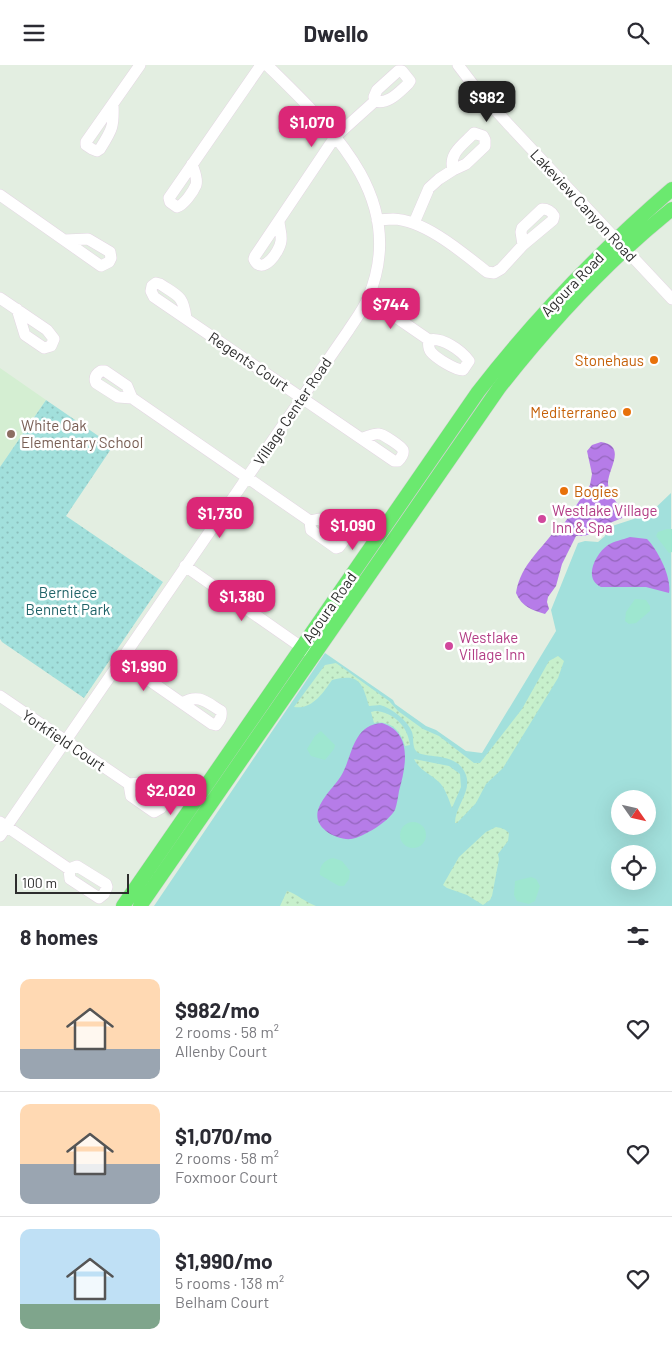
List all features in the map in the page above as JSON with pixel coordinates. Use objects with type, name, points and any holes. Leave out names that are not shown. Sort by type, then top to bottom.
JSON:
[{"type":"main road","name":"Agoura Road","points":[[140,906],[499,388],[621,244],[672,189]]},
{"type":"main road","name":"Agoura Road","points":[[123,906],[490,376],[530,327],[558,297],[621,244],[672,209]]},
{"type":"street","points":[[113,103],[140,65]]},
{"type":"street","points":[[192,165],[261,65]]},
{"type":"street","name":"Village Center Road","points":[[2,828],[66,740],[247,478],[368,298],[375,274],[379,247],[377,220],[369,189],[360,172],[335,137],[267,65]]},
{"type":"street","name":"Lakeview Canyon Road","points":[[458,65],[480,93],[672,299]]},
{"type":"street","points":[[278,221],[335,137],[376,101]]},
{"type":"street","points":[[414,223],[429,188],[438,179],[453,170]]},
{"type":"street","points":[[0,195],[65,240]]},
{"type":"street","points":[[377,220],[393,219],[414,223],[440,238],[487,273],[494,273],[501,269],[523,245]]},
{"type":"street","points":[[0,298],[17,309]]},
{"type":"street","points":[[368,298],[429,341]]},
{"type":"street","name":"Regents Court","points":[[186,317],[363,439]]},
{"type":"street","points":[[132,398],[310,521]]},
{"type":"street","points":[[185,566],[313,655]]},
{"type":"street","points":[[120,660],[182,703]]},
{"type":"street","name":"Yorkfield Court","points":[[0,696],[129,785]]},
{"type":"street","points":[[2,828],[69,869]]},
{"type":"shaded area","name":"White Oak Elementary School","points":[[0,368],[46,400],[0,467]]},
{"type":"shaded area","points":[[672,529],[672,552],[669,553],[656,536],[658,532]]},
{"type":"shaded area","points":[[635,599],[646,600],[650,606],[650,611],[636,623],[629,624],[625,621],[626,612]]},
{"type":"shaded area","points":[[321,731],[335,745],[325,760],[311,756],[307,749],[315,736]]},
{"type":"shaded area","points":[[413,822],[422,826],[426,835],[422,844],[413,848],[404,844],[400,835],[404,826]]},
{"type":"shaded area","points":[[333,858],[342,861],[350,871],[349,879],[344,886],[339,886],[320,875],[320,869],[323,864]]},
{"type":"shaded area","points":[[531,877],[536,879],[540,886],[535,901],[529,904],[517,901],[514,895],[515,881]]},
{"type":"green space","name":"Berniece Bennett Park","points":[[46,400],[113,446],[66,516],[163,582],[84,698],[0,639],[0,467]]},
{"type":"green space","points":[[671,493],[672,906],[154,906],[325,653],[393,700],[395,704],[426,726],[436,730],[466,751],[482,753],[556,631],[551,610],[578,543],[585,541],[598,542],[605,536],[606,528],[649,514]]},
{"type":"sand","points":[[558,656],[564,661],[558,678],[503,768],[486,784],[476,803],[457,823],[455,823],[456,817],[467,787],[466,775],[462,767],[448,759],[420,754],[416,751],[412,732],[407,724],[390,709],[380,705],[369,706],[362,686],[354,679],[341,678],[332,680],[321,695],[312,703],[306,706],[294,707],[325,665],[336,663],[389,701],[398,711],[423,729],[439,736],[474,763],[480,763],[522,709],[549,661]]},
{"type":"sand","points":[[375,711],[394,717],[406,732],[410,745],[405,746],[398,731],[390,725],[374,723],[371,712]]},
{"type":"sand","points":[[414,759],[449,766],[460,774],[461,787],[452,808],[446,792],[440,783],[422,769]]},
{"type":"sand","points":[[496,827],[509,833],[508,841],[498,854],[499,859],[492,896],[483,905],[467,895],[443,885],[459,857],[486,832]]},
{"type":"sand","points":[[287,891],[294,894],[316,906],[280,906]]},
{"type":"water","points":[[601,442],[609,444],[615,453],[608,484],[616,502],[624,511],[622,518],[605,525],[599,532],[576,536],[562,564],[556,586],[548,597],[549,609],[545,614],[536,611],[524,605],[516,593],[522,573],[557,527],[561,528],[590,485],[592,474],[587,451],[592,445]]},
{"type":"water","points":[[630,537],[647,539],[656,550],[666,572],[669,593],[646,587],[601,587],[596,583],[592,573],[595,560],[599,554],[610,544]]},
{"type":"water","points":[[382,723],[399,734],[405,751],[404,771],[395,810],[382,823],[363,835],[348,839],[335,836],[326,831],[320,824],[317,817],[318,810],[326,795],[341,776],[359,735],[372,725]]},
{"type":"place","name":"Stonehaus","points":[[654,360]]},
{"type":"place","name":"Mediterraneo","points":[[627,412]]},
{"type":"place","name":"White Oak Elementary School","points":[[11,434]]},
{"type":"place","name":"Bogies","points":[[564,491]]},
{"type":"place","name":"Westlake Village Inn & Spa","points":[[542,519]]},
{"type":"place","name":"Westlake Village Inn","points":[[449,646]]}]
